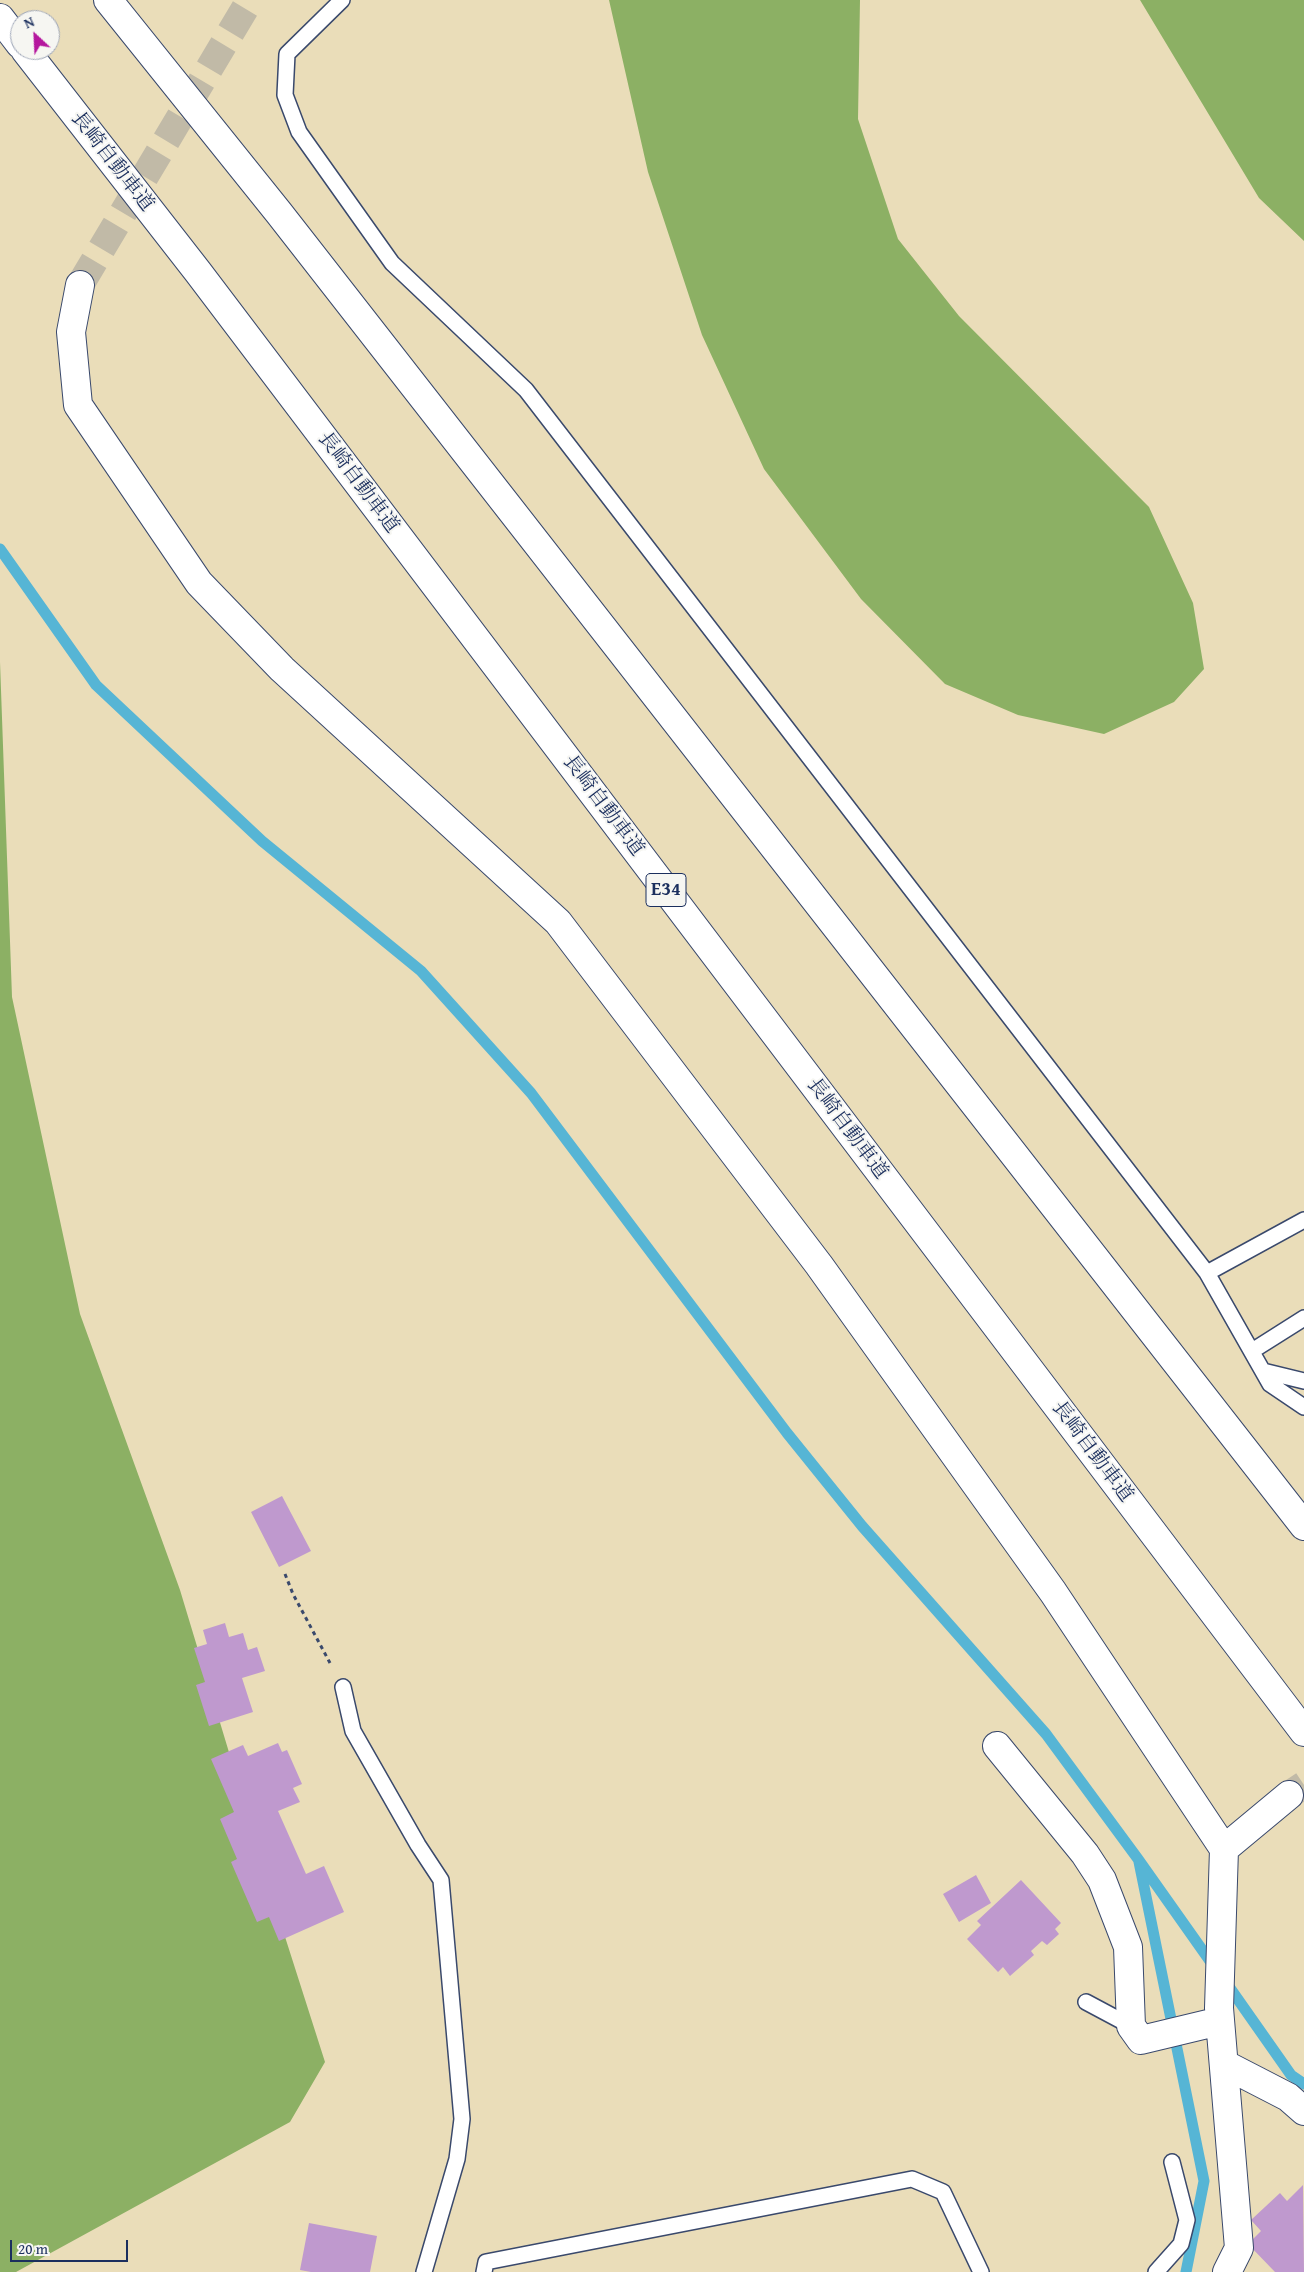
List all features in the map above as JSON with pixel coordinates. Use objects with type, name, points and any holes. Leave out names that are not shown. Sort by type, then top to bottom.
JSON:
[{"type":"main road","points":[[108,0],[279,213],[1304,1526]]},
{"type":"main road","points":[[0,18],[10,31]]},
{"type":"main road","name":"長崎自動車道","points":[[33,60],[204,280],[1304,1732]]},
{"type":"main road","points":[[80,285],[71,332],[78,404],[199,583],[282,669],[558,922],[819,1265],[1053,1592],[1224,1848],[1213,2019],[1224,2064],[1239,2248],[1227,2272]]},
{"type":"main road","points":[[997,1746],[1085,1854],[1102,1880],[1128,1947],[1139,2032],[1213,2019]]},
{"type":"main road","points":[[1224,1848],[1289,1795]]},
{"type":"main road","points":[[1224,2064],[1288,2097],[1304,2111]]},
{"type":"lane","points":[[342,0],[287,54],[285,95],[299,132],[392,263],[526,390],[1207,1272],[1270,1384],[1304,1407]]},
{"type":"lane","points":[[1207,1272],[1304,1220]]},
{"type":"lane","points":[[1252,1351],[1304,1318]]},
{"type":"lane","points":[[1263,1372],[1304,1381]]},
{"type":"lane","points":[[343,1687],[353,1730],[418,1845],[441,1880],[462,2119],[457,2159],[424,2272]]},
{"type":"lane","points":[[1086,2002],[1139,2032]]},
{"type":"lane","points":[[1156,2272],[1181,2244],[1187,2220],[1172,2162]]},
{"type":"lane","points":[[484,2272],[486,2262],[912,2179],[943,2192],[981,2272]]},
{"type":"path","points":[[284,1574],[343,1687]]},
{"type":"green space","points":[[609,0],[860,0],[858,119],[898,239],[959,316],[1149,507],[1193,603],[1204,669],[1174,702],[1104,734],[1018,715],[945,684],[861,599],[764,469],[702,335],[648,172]]},
{"type":"green space","points":[[1140,0],[1304,0],[1304,241],[1259,198]]},
{"type":"green space","points":[[0,662],[12,997],[80,1314],[180,1590],[279,1918],[325,2062],[290,2122],[16,2272],[0,2272]]},
{"type":"building","points":[[282,1496],[311,1551],[279,1567],[251,1512]]},
{"type":"building","points":[[225,1623],[229,1637],[243,1633],[248,1650],[257,1647],[265,1671],[242,1678],[253,1712],[209,1726],[196,1685],[205,1682],[194,1648],[207,1644],[203,1630]]},
{"type":"building","points":[[278,1743],[282,1752],[287,1750],[302,1784],[293,1788],[300,1802],[278,1811],[306,1874],[324,1866],[344,1912],[279,1941],[269,1917],[257,1922],[231,1862],[237,1859],[220,1819],[234,1812],[211,1759],[243,1745],[248,1756]]},
{"type":"building","points":[[976,1875],[991,1903],[959,1922],[943,1894]]},
{"type":"building","points":[[1021,1880],[1061,1923],[1055,1929],[1059,1934],[1047,1945],[1042,1941],[1031,1951],[1034,1955],[1010,1976],[1003,1967],[998,1972],[967,1939],[981,1925],[977,1921]]},
{"type":"building","points":[[1303,2185],[1304,2272],[1275,2272],[1248,2244],[1261,2231],[1251,2220],[1280,2193],[1287,2201]]},
{"type":"building","points":[[309,2223],[377,2236],[370,2272],[311,2272],[300,2270]]},
{"type":"waterway","points":[[0,549],[96,685],[262,841],[421,971],[531,1093],[787,1433],[862,1526],[1046,1734],[1215,1968]]},
{"type":"waterway","points":[[1139,1862],[1204,2181],[1186,2272]]},
{"type":"waterway","points":[[1225,1981],[1291,2075],[1304,2084]]},
{"type":"tunnel","points":[[80,285],[250,0]]},
{"type":"tunnel","points":[[1289,1795],[1304,1785]]}]
